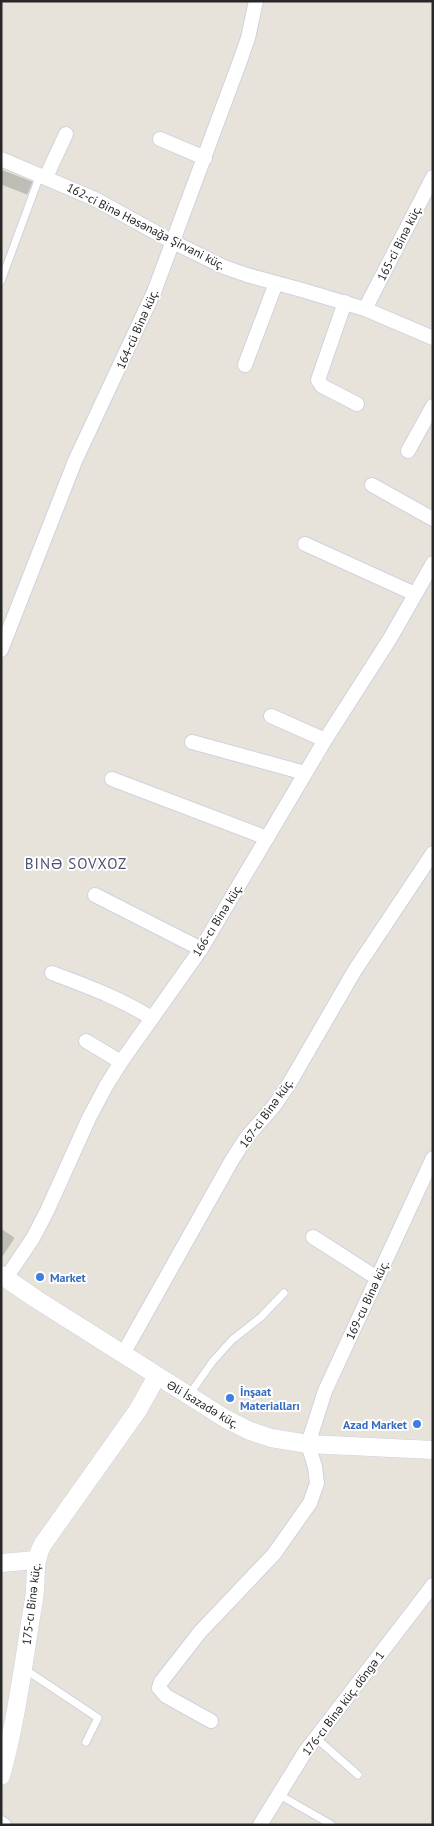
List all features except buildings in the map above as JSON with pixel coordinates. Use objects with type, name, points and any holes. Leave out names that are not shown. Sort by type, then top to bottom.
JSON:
[{"type":"street","name":"164-cü Binə küç.","points":[[1,650],[75,461],[154,292],[248,38],[256,1]]},
{"type":"street","points":[[43,176],[66,134]]},
{"type":"street","points":[[160,139],[205,158]]},
{"type":"street","name":"162-ci Binə Həsənağa Şirvani küç.","points":[[1,159],[95,199],[173,242],[224,267],[365,309],[433,338]]},
{"type":"street","name":"165-ci Binə küç.","points":[[365,309],[433,177]]},
{"type":"street","points":[[244,365],[276,283]]},
{"type":"street","points":[[344,302],[318,380],[322,386],[357,404]]},
{"type":"street","points":[[408,450],[433,406]]},
{"type":"street","points":[[372,485],[433,519]]},
{"type":"street","points":[[305,544],[415,594]]},
{"type":"street","name":"166-cı Binə küç.","points":[[4,1276],[38,1229],[89,1118],[121,1062],[201,949],[325,740],[391,638],[433,563]]},
{"type":"street","points":[[271,716],[325,740]]},
{"type":"street","points":[[192,742],[305,773]]},
{"type":"street","points":[[112,779],[267,838]]},
{"type":"street","name":"167-ci Binə küç.","points":[[123,1354],[232,1160],[246,1138],[274,1106],[289,1084],[355,970],[433,853]]},
{"type":"street","points":[[95,895],[201,949]]},
{"type":"street","points":[[52,972],[132,1006],[151,1018]]},
{"type":"street","points":[[86,1041],[121,1062]]},
{"type":"street","name":"169-cu Binə küç.","points":[[308,1444],[325,1390],[433,1158]]},
{"type":"street","points":[[313,1237],[377,1278]]},
{"type":"street","name":"Əli İsazadə küç.","points":[[4,1276],[36,1299],[157,1376],[226,1419],[250,1431],[290,1442],[308,1444],[433,1450]]},
{"type":"street","name":"175-cı Binə küç.","points":[[1,1776],[13,1728],[35,1594],[36,1560],[43,1544],[138,1410],[157,1376]]},
{"type":"street","points":[[211,1721],[166,1696],[159,1688],[161,1682],[200,1632],[274,1554],[310,1503],[317,1484],[316,1467],[308,1444]]},
{"type":"street","points":[[1,1563],[36,1560]]},
{"type":"street","name":"176-cı Binə küç. döngə 1","points":[[260,1825],[278,1794],[316,1738],[433,1585]]},
{"type":"lane","points":[[1,281],[43,176]]},
{"type":"lane","points":[[188,1395],[213,1361],[232,1340],[261,1317],[284,1294]]},
{"type":"lane","points":[[23,1668],[98,1718],[86,1742]]},
{"type":"lane","points":[[316,1738],[358,1775]]},
{"type":"lane","points":[[278,1794],[332,1825]]},
{"type":"place","name":"Market","points":[[40,1277]]},
{"type":"place","name":"İnşaat Materialları","points":[[230,1398]]},
{"type":"place","name":"Azad Market","points":[[417,1424]]},
{"type":"district","name":"BINƏ SOVXOZ","points":[[76,863]]}]
